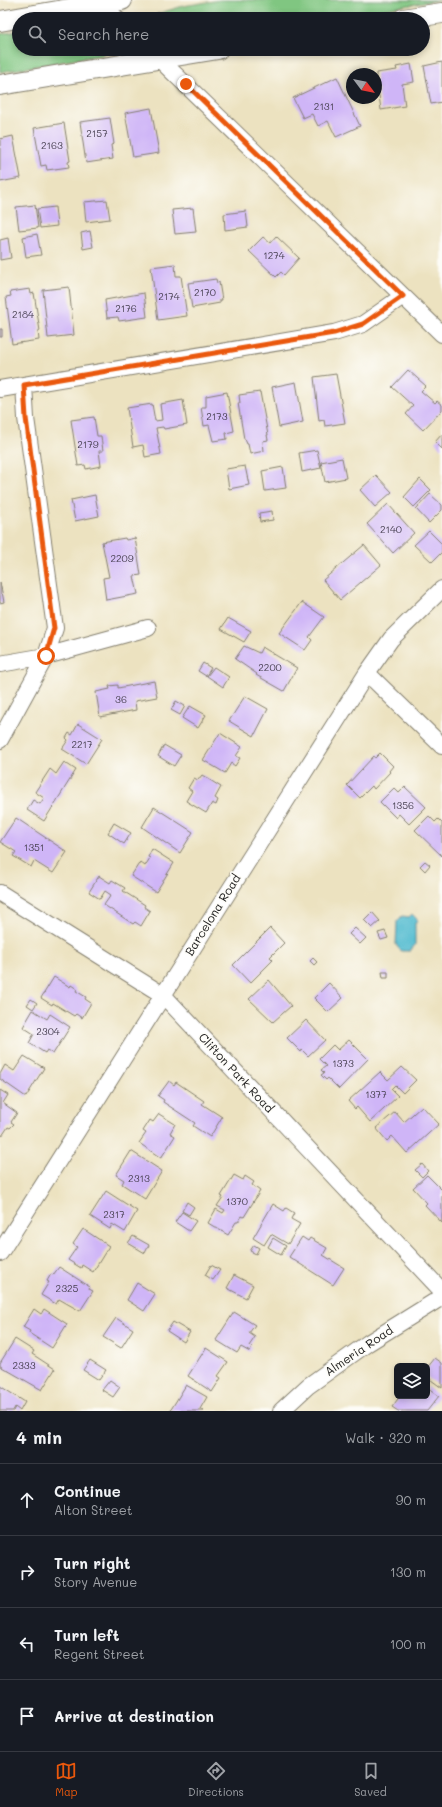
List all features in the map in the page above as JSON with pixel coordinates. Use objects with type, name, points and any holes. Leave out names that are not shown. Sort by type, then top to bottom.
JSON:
[{"type":"street","points":[[46,12],[98,2],[122,0]]},
{"type":"street","points":[[98,2],[109,12]]},
{"type":"street","points":[[430,15],[442,13]]},
{"type":"street","points":[[0,21],[12,19]]},
{"type":"street","points":[[0,85],[144,56]]},
{"type":"street","points":[[156,56],[442,334]]},
{"type":"street","points":[[0,389],[334,333],[363,324],[403,296]]},
{"type":"street","points":[[0,740],[46,656],[54,628],[26,418],[24,385]]},
{"type":"street","name":"Barcelona Road","points":[[0,1253],[366,673],[391,639],[442,589]]},
{"type":"street","points":[[0,664],[46,656],[148,628]]},
{"type":"street","points":[[366,673],[442,746]]},
{"type":"street","name":"Clifton Park Road","points":[[0,893],[163,995],[442,1291]]},
{"type":"street","name":"Almeria Road","points":[[281,1411],[308,1386],[362,1347],[442,1297]]},
{"type":"green space","points":[[220,0],[440,0],[369,12],[164,12],[183,6]]},
{"type":"green space","points":[[12,32],[12,56],[96,56],[0,72],[0,34]]},
{"type":"water","points":[[412,914],[418,920],[415,923],[415,945],[410,951],[401,951],[396,945],[397,921],[402,916],[409,917]]},
{"type":"building","points":[[442,62],[442,102],[431,104],[424,66]]},
{"type":"building","points":[[411,64],[414,82],[402,84],[405,106],[381,110],[382,72],[397,70],[396,67]]},
{"type":"building","points":[[337,77],[346,96],[346,104],[350,104],[360,126],[336,137],[328,121],[318,126],[312,114],[303,118],[293,98]]},
{"type":"building","points":[[151,108],[159,153],[133,157],[125,113]]},
{"type":"building","points":[[110,118],[114,144],[111,145],[113,159],[86,163],[80,122]]},
{"type":"building","points":[[64,123],[70,161],[68,162],[69,167],[47,170],[46,165],[41,166],[34,128]]},
{"type":"building","points":[[13,136],[21,178],[0,182],[0,139]]},
{"type":"building","points":[[107,200],[110,219],[86,222],[84,202]]},
{"type":"building","points":[[35,205],[38,228],[19,230],[16,207]]},
{"type":"building","points":[[55,207],[57,226],[40,228],[37,209]]},
{"type":"building","points":[[193,208],[196,232],[175,234],[172,210]]},
{"type":"building","points":[[246,211],[248,227],[225,230],[224,214]]},
{"type":"building","points":[[90,231],[93,247],[83,249],[81,233]]},
{"type":"building","points":[[37,234],[41,255],[26,257],[23,237]]},
{"type":"building","points":[[276,236],[299,258],[284,275],[281,272],[276,277],[249,251],[263,237],[270,243]]},
{"type":"building","points":[[8,238],[11,258],[0,260],[0,240]]},
{"type":"building","points":[[175,264],[176,276],[181,276],[187,316],[158,320],[151,267]]},
{"type":"building","points":[[216,279],[217,283],[219,282],[222,300],[220,300],[220,303],[192,308],[188,283]]},
{"type":"building","points":[[69,287],[74,335],[48,338],[43,290]]},
{"type":"building","points":[[30,289],[31,294],[34,293],[40,331],[38,331],[39,340],[12,344],[6,297],[11,296],[10,292]]},
{"type":"building","points":[[144,293],[147,317],[119,321],[118,317],[107,318],[105,300]]},
{"type":"building","points":[[0,329],[2,329],[2,337],[0,337]]},
{"type":"building","points":[[408,370],[426,386],[421,391],[435,403],[437,401],[442,405],[442,410],[423,430],[406,414],[413,406],[392,387]]},
{"type":"building","points":[[336,374],[345,423],[325,426],[324,420],[319,421],[314,377]]},
{"type":"building","points":[[296,382],[303,422],[279,427],[272,387]]},
{"type":"building","points":[[227,392],[234,431],[226,433],[227,439],[213,441],[209,425],[204,426],[201,407],[206,407],[206,396]]},
{"type":"building","points":[[260,392],[268,440],[263,441],[264,451],[250,454],[248,444],[244,439],[238,403],[240,403],[239,395]]},
{"type":"building","points":[[183,400],[187,425],[164,429],[163,427],[156,428],[161,454],[145,457],[143,445],[133,447],[127,408],[152,404],[155,421],[162,420],[160,404]]},
{"type":"building","points":[[94,417],[97,436],[101,436],[103,451],[99,451],[101,466],[86,469],[85,465],[78,466],[71,420]]},
{"type":"building","points":[[442,434],[442,449],[435,442]]},
{"type":"building","points":[[317,450],[321,468],[302,472],[299,453]]},
{"type":"building","points":[[342,458],[346,478],[325,482],[321,462]]},
{"type":"building","points":[[245,466],[249,485],[229,489],[226,469]]},
{"type":"building","points":[[283,467],[286,488],[265,491],[262,471]]},
{"type":"building","points":[[376,475],[392,492],[375,507],[360,490]]},
{"type":"building","points":[[420,479],[431,490],[414,507],[404,497]]},
{"type":"building","points":[[430,494],[442,505],[442,510],[429,523],[416,509]]},
{"type":"building","points":[[95,495],[99,516],[75,521],[71,500]]},
{"type":"building","points":[[388,504],[414,533],[393,553],[367,524]]},
{"type":"building","points":[[272,511],[273,520],[260,522],[259,513]]},
{"type":"building","points":[[429,531],[442,544],[442,552],[432,562],[414,545]]},
{"type":"building","points":[[125,538],[126,540],[135,538],[141,575],[134,576],[138,594],[106,600],[103,578],[109,577],[102,542]]},
{"type":"building","points":[[364,545],[381,565],[340,600],[323,580]]},
{"type":"building","points":[[0,582],[4,602],[0,603]]},
{"type":"building","points":[[302,602],[324,617],[309,637],[312,640],[305,650],[279,633]]},
{"type":"building","points":[[228,618],[251,631],[244,642],[221,629]]},
{"type":"building","points":[[244,646],[259,653],[262,647],[297,668],[284,691],[256,675],[257,674],[235,659]]},
{"type":"building","points":[[203,663],[211,668],[206,676],[198,671]]},
{"type":"building","points":[[214,667],[229,677],[223,687],[207,676]]},
{"type":"building","points":[[154,681],[157,697],[135,701],[136,710],[100,717],[96,692],[110,689],[109,686],[118,685],[118,688]]},
{"type":"building","points":[[245,696],[268,709],[254,736],[229,721]]},
{"type":"building","points":[[176,701],[185,706],[180,715],[171,710]]},
{"type":"building","points":[[190,706],[206,715],[198,728],[182,718]]},
{"type":"building","points":[[78,724],[102,739],[86,764],[62,749],[68,740],[66,738],[69,733],[72,735]]},
{"type":"building","points":[[220,733],[242,747],[236,756],[240,758],[235,766],[231,763],[225,773],[203,760]]},
{"type":"building","points":[[164,745],[181,755],[174,766],[158,756]]},
{"type":"building","points":[[380,753],[393,766],[389,771],[390,772],[374,789],[372,786],[360,798],[347,785],[374,756],[375,758]]},
{"type":"building","points":[[64,762],[76,770],[44,821],[27,810],[33,800],[40,804],[44,798],[35,792],[50,769],[56,774]]},
{"type":"building","points":[[202,775],[221,787],[215,798],[218,800],[216,805],[212,803],[206,813],[186,801],[192,791],[188,788],[194,778],[198,780]]},
{"type":"building","points":[[405,787],[426,807],[409,824],[399,814],[396,818],[380,802],[394,788],[399,793]]},
{"type":"building","points":[[154,807],[193,832],[180,853],[142,827]]},
{"type":"building","points":[[429,816],[435,822],[438,819],[442,823],[442,856],[415,830]]},
{"type":"building","points":[[16,818],[67,852],[53,873],[34,861],[31,867],[13,856],[16,852],[0,842]]},
{"type":"building","points":[[114,823],[131,833],[124,844],[108,833]]},
{"type":"building","points":[[152,849],[174,863],[156,892],[131,876],[140,862],[145,866],[150,858],[148,857]]},
{"type":"building","points":[[425,861],[430,865],[425,871],[420,866]]},
{"type":"building","points":[[99,876],[110,883],[112,880],[125,888],[123,891],[145,905],[144,907],[150,911],[141,926],[135,922],[133,924],[104,905],[111,895],[105,891],[100,899],[89,892]]},
{"type":"building","points":[[372,912],[380,921],[372,928],[364,920]]},
{"type":"building","points":[[270,928],[284,943],[270,957],[273,960],[250,983],[233,965]]},
{"type":"building","points":[[355,928],[366,938],[360,944],[349,934]]},
{"type":"building","points":[[385,931],[388,938],[381,940],[378,933]]},
{"type":"building","points":[[313,958],[317,962],[314,965],[310,961]]},
{"type":"building","points":[[382,972],[388,972],[388,978],[383,978]]},
{"type":"building","points":[[54,977],[70,987],[71,985],[77,989],[76,991],[86,997],[85,999],[91,1003],[82,1018],[76,1014],[74,1016],[53,1003],[52,1005],[41,998]]},
{"type":"building","points":[[269,980],[291,1006],[273,1022],[249,999]]},
{"type":"building","points":[[329,983],[343,998],[328,1012],[314,998]]},
{"type":"building","points":[[31,999],[37,1003],[33,1009],[27,1005]]},
{"type":"building","points":[[33,1010],[47,1019],[50,1014],[70,1027],[53,1054],[47,1050],[45,1053],[29,1043],[34,1034],[23,1027]]},
{"type":"building","points":[[306,1020],[325,1040],[308,1056],[302,1050],[301,1052],[287,1038]]},
{"type":"building","points":[[349,1040],[368,1059],[339,1089],[328,1078],[326,1080],[321,1075],[324,1073],[321,1070],[326,1066],[319,1059],[333,1045],[338,1050]]},
{"type":"building","points":[[24,1056],[44,1068],[26,1097],[0,1079],[0,1074],[5,1065],[14,1071]]},
{"type":"building","points":[[402,1067],[416,1080],[403,1093],[395,1085],[391,1089],[398,1096],[370,1122],[357,1107],[355,1109],[348,1101],[380,1072],[388,1080]]},
{"type":"building","points":[[169,1081],[174,1085],[176,1082],[204,1101],[202,1104],[222,1117],[210,1137],[193,1126],[195,1123],[163,1102],[164,1100],[158,1096]]},
{"type":"building","points":[[0,1090],[8,1095],[3,1103],[17,1113],[11,1122],[14,1124],[10,1128],[8,1127],[2,1136],[0,1135]]},
{"type":"building","points":[[422,1106],[439,1124],[407,1153],[392,1136],[387,1141],[376,1128],[395,1112],[404,1122]]},
{"type":"building","points":[[159,1114],[175,1124],[170,1133],[175,1136],[161,1158],[139,1143],[146,1133],[143,1131],[150,1120],[153,1122]]},
{"type":"building","points":[[131,1151],[162,1171],[145,1199],[122,1184],[124,1180],[116,1175]]},
{"type":"building","points":[[422,1164],[428,1171],[422,1177],[415,1170]]},
{"type":"building","points":[[234,1175],[243,1180],[245,1176],[254,1182],[252,1185],[260,1191],[244,1217],[242,1216],[238,1222],[236,1222],[228,1235],[208,1223],[216,1209],[223,1213],[225,1210],[217,1206],[223,1197],[221,1196]]},
{"type":"building","points":[[427,1175],[441,1189],[442,1188],[442,1223],[425,1205],[427,1203],[413,1188]]},
{"type":"building","points":[[106,1191],[137,1211],[125,1232],[112,1224],[110,1229],[90,1216]]},
{"type":"building","points":[[187,1202],[194,1207],[189,1215],[182,1211]]},
{"type":"building","points":[[273,1204],[284,1211],[286,1208],[294,1213],[291,1219],[300,1224],[288,1244],[271,1234],[264,1245],[253,1238]]},
{"type":"building","points":[[182,1212],[196,1221],[189,1231],[175,1222]]},
{"type":"building","points":[[83,1229],[109,1246],[93,1272],[82,1265],[81,1268],[68,1260],[77,1247],[73,1244]]},
{"type":"building","points":[[133,1236],[149,1245],[145,1253],[128,1243]]},
{"type":"building","points":[[302,1237],[308,1241],[310,1238],[327,1248],[323,1255],[344,1268],[333,1285],[289,1257]]},
{"type":"building","points":[[273,1238],[286,1246],[281,1255],[268,1247]]},
{"type":"building","points":[[254,1245],[259,1248],[256,1254],[250,1251]]},
{"type":"building","points":[[211,1265],[220,1270],[213,1280],[205,1275]]},
{"type":"building","points":[[59,1267],[90,1287],[89,1289],[93,1291],[80,1311],[59,1299],[56,1304],[41,1295],[49,1282],[47,1281],[51,1274],[53,1275]]},
{"type":"building","points":[[234,1275],[253,1285],[246,1298],[227,1288]]},
{"type":"building","points":[[137,1283],[155,1294],[144,1311],[127,1300]]},
{"type":"building","points":[[34,1309],[41,1314],[44,1309],[67,1324],[52,1348],[29,1333],[30,1331],[23,1327]]},
{"type":"building","points":[[234,1312],[255,1325],[249,1333],[255,1337],[249,1346],[252,1347],[250,1352],[241,1347],[237,1353],[216,1340]]},
{"type":"building","points":[[116,1318],[133,1329],[121,1348],[103,1337]]},
{"type":"building","points":[[173,1322],[190,1332],[184,1342],[167,1331]]},
{"type":"building","points":[[15,1339],[34,1351],[32,1354],[55,1369],[42,1390],[0,1366],[0,1363]]},
{"type":"building","points":[[206,1348],[228,1362],[218,1376],[221,1378],[212,1392],[188,1376]]},
{"type":"building","points":[[435,1358],[442,1363],[442,1388],[430,1379],[430,1364]]},
{"type":"building","points":[[90,1360],[106,1370],[99,1380],[83,1370]]},
{"type":"building","points":[[110,1380],[120,1387],[113,1397],[102,1390]]},
{"type":"building","points":[[186,1385],[207,1397],[200,1409],[204,1411],[170,1411]]},
{"type":"building","points":[[0,1386],[25,1402],[20,1411],[15,1407],[13,1411],[0,1411]]},
{"type":"building","points":[[430,1389],[439,1396],[427,1411],[398,1411],[392,1407],[398,1399],[430,1399]]},
{"type":"route","points":[[46,656],[54,628],[26,418],[24,385],[334,333],[363,324],[403,296],[186,84]]}]
